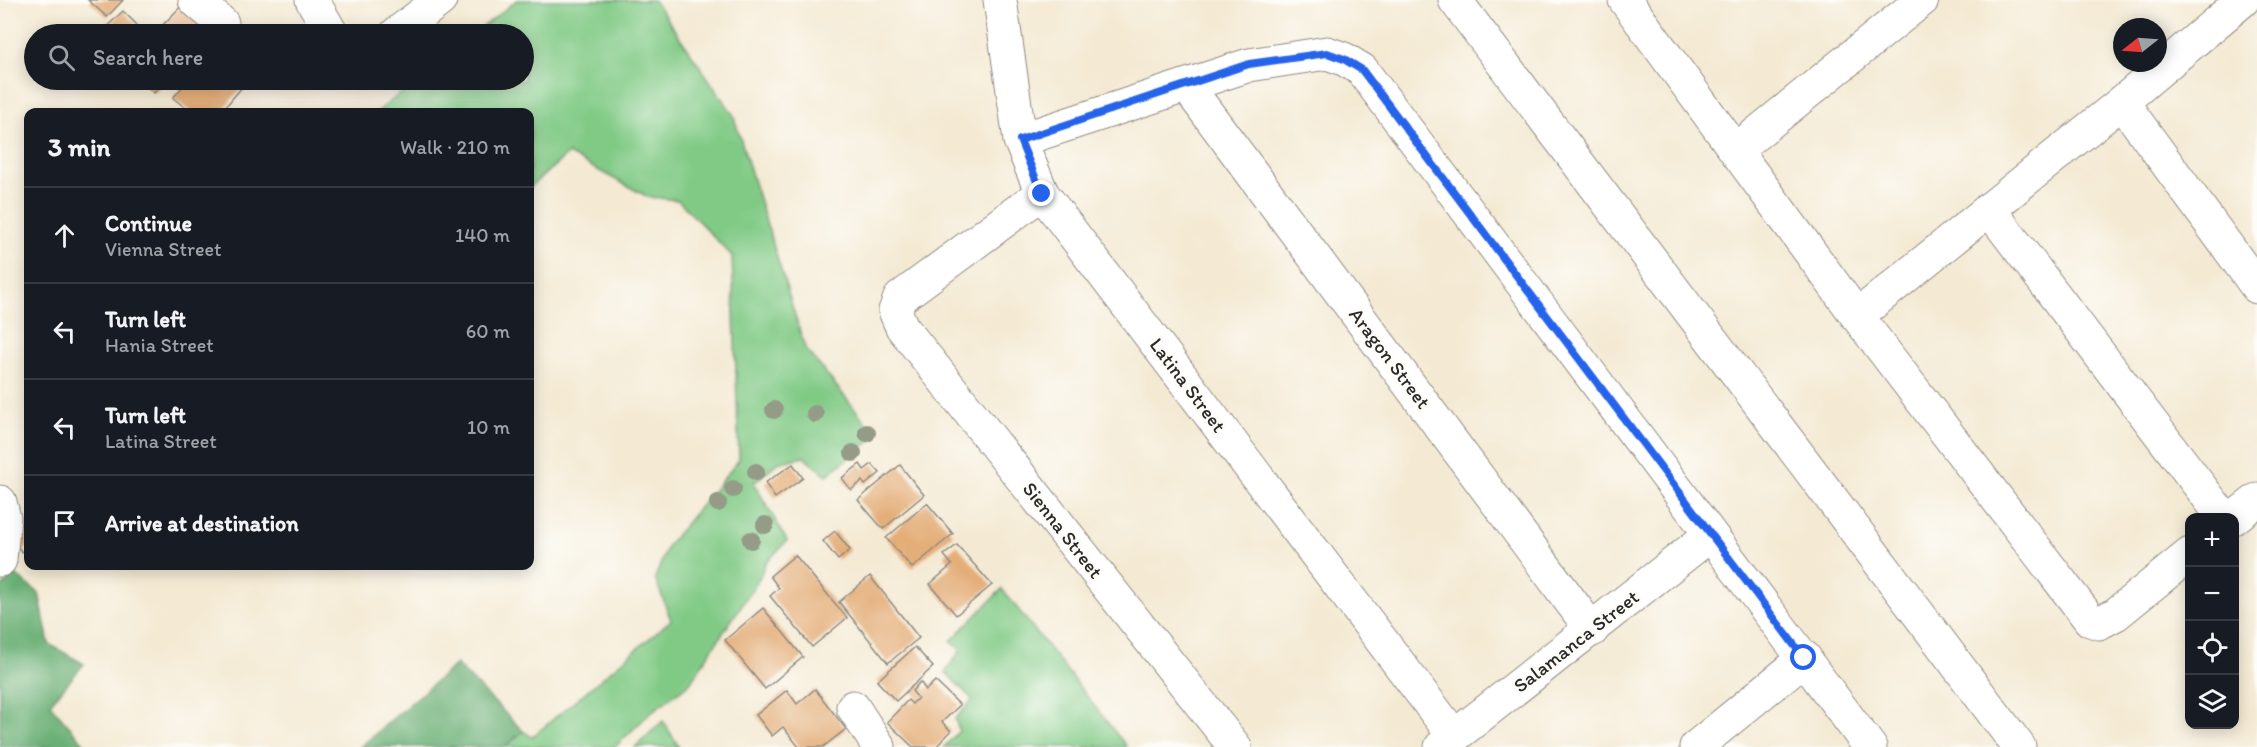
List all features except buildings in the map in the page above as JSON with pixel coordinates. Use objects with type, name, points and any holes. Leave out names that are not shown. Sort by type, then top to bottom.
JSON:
[{"type":"street","points":[[195,0],[222,23]]},
{"type":"street","points":[[312,0],[326,24]]},
{"type":"street","points":[[409,24],[440,0]]},
{"type":"street","name":"Latina Street","points":[[1000,0],[1020,140],[1042,194],[1447,742]]},
{"type":"street","points":[[1455,0],[2019,747]]},
{"type":"street","points":[[1625,0],[1857,316],[2090,620],[2099,623],[2116,614],[2185,558]]},
{"type":"street","points":[[1736,150],[1922,0]]},
{"type":"street","points":[[1857,316],[2122,102],[2243,0]]},
{"type":"street","points":[[1020,140],[1187,87],[1249,64],[1327,53],[1344,59],[1362,70],[1870,747]]},
{"type":"street","name":"Aragon Street","points":[[1187,87],[1592,630]]},
{"type":"street","points":[[2122,102],[2257,287]]},
{"type":"street","name":"Sienna Street","points":[[1042,194],[900,298],[895,311],[902,327],[1235,747]]},
{"type":"street","points":[[1989,208],[2220,513]]},
{"type":"street","points":[[2239,515],[2257,500]]},
{"type":"street","points":[[0,502],[4,518],[0,560]]},
{"type":"street","name":"Salamanca Street","points":[[1447,742],[1710,535]]},
{"type":"street","points":[[1696,747],[1804,658]]},
{"type":"street","points":[[853,707],[879,747]]},
{"type":"green space","points":[[517,0],[654,0],[733,114],[805,348],[877,436],[827,475],[804,457],[777,463],[754,483],[787,541],[765,564],[759,579],[689,684],[650,713],[615,747],[505,747],[523,731],[532,737],[671,620],[655,578],[668,545],[739,460],[732,256],[678,200],[648,197],[568,154],[534,184],[534,108],[382,108],[405,90],[534,90],[534,24],[487,24]]},
{"type":"green space","points":[[14,574],[39,593],[49,644],[84,664],[50,704],[87,747],[0,747],[0,589]]},
{"type":"green space","points":[[1002,589],[1127,747],[944,747],[959,731],[955,719],[973,700],[945,672],[961,650],[951,641]]},
{"type":"green space","points":[[456,664],[523,731],[505,747],[360,747]]},
{"type":"green space","points":[[663,721],[679,747],[635,747]]},
{"type":"route","points":[[1042,194],[1020,140],[1187,87],[1249,64],[1327,53],[1344,59],[1362,70],[1804,658]]}]
